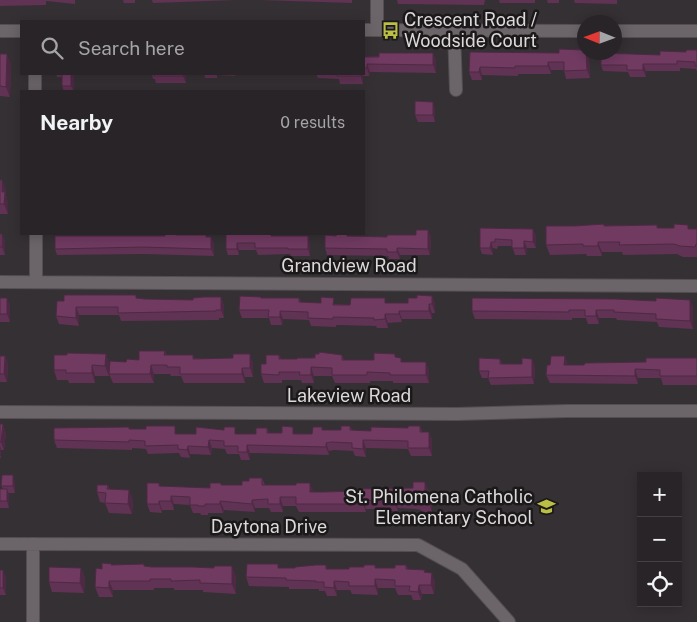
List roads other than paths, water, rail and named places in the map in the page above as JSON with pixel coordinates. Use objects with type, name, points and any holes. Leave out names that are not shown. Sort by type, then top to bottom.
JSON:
[{"type":"street","points":[[377,0],[377,30]]},
{"type":"street","points":[[0,30],[20,30]]},
{"type":"street","points":[[365,30],[577,30]]},
{"type":"street","points":[[454,30],[456,90]]},
{"type":"street","points":[[622,30],[697,31]]},
{"type":"street","points":[[35,75],[35,90]]},
{"type":"street","points":[[36,235],[36,282]]},
{"type":"street","name":"Grandview Road","points":[[0,282],[697,286]]},
{"type":"street","name":"Lakeview Road","points":[[0,412],[457,414],[566,411],[697,411]]},
{"type":"street","name":"Daytona Drive","points":[[0,544],[418,545],[462,569],[508,622]]},
{"type":"street","points":[[33,544],[33,622]]},
{"type":"place","name":"Crescent Road / Woodside Court","points":[[390,30]]},
{"type":"place","name":"St. Philomena Catholic Elementary School","points":[[547,507]]}]
